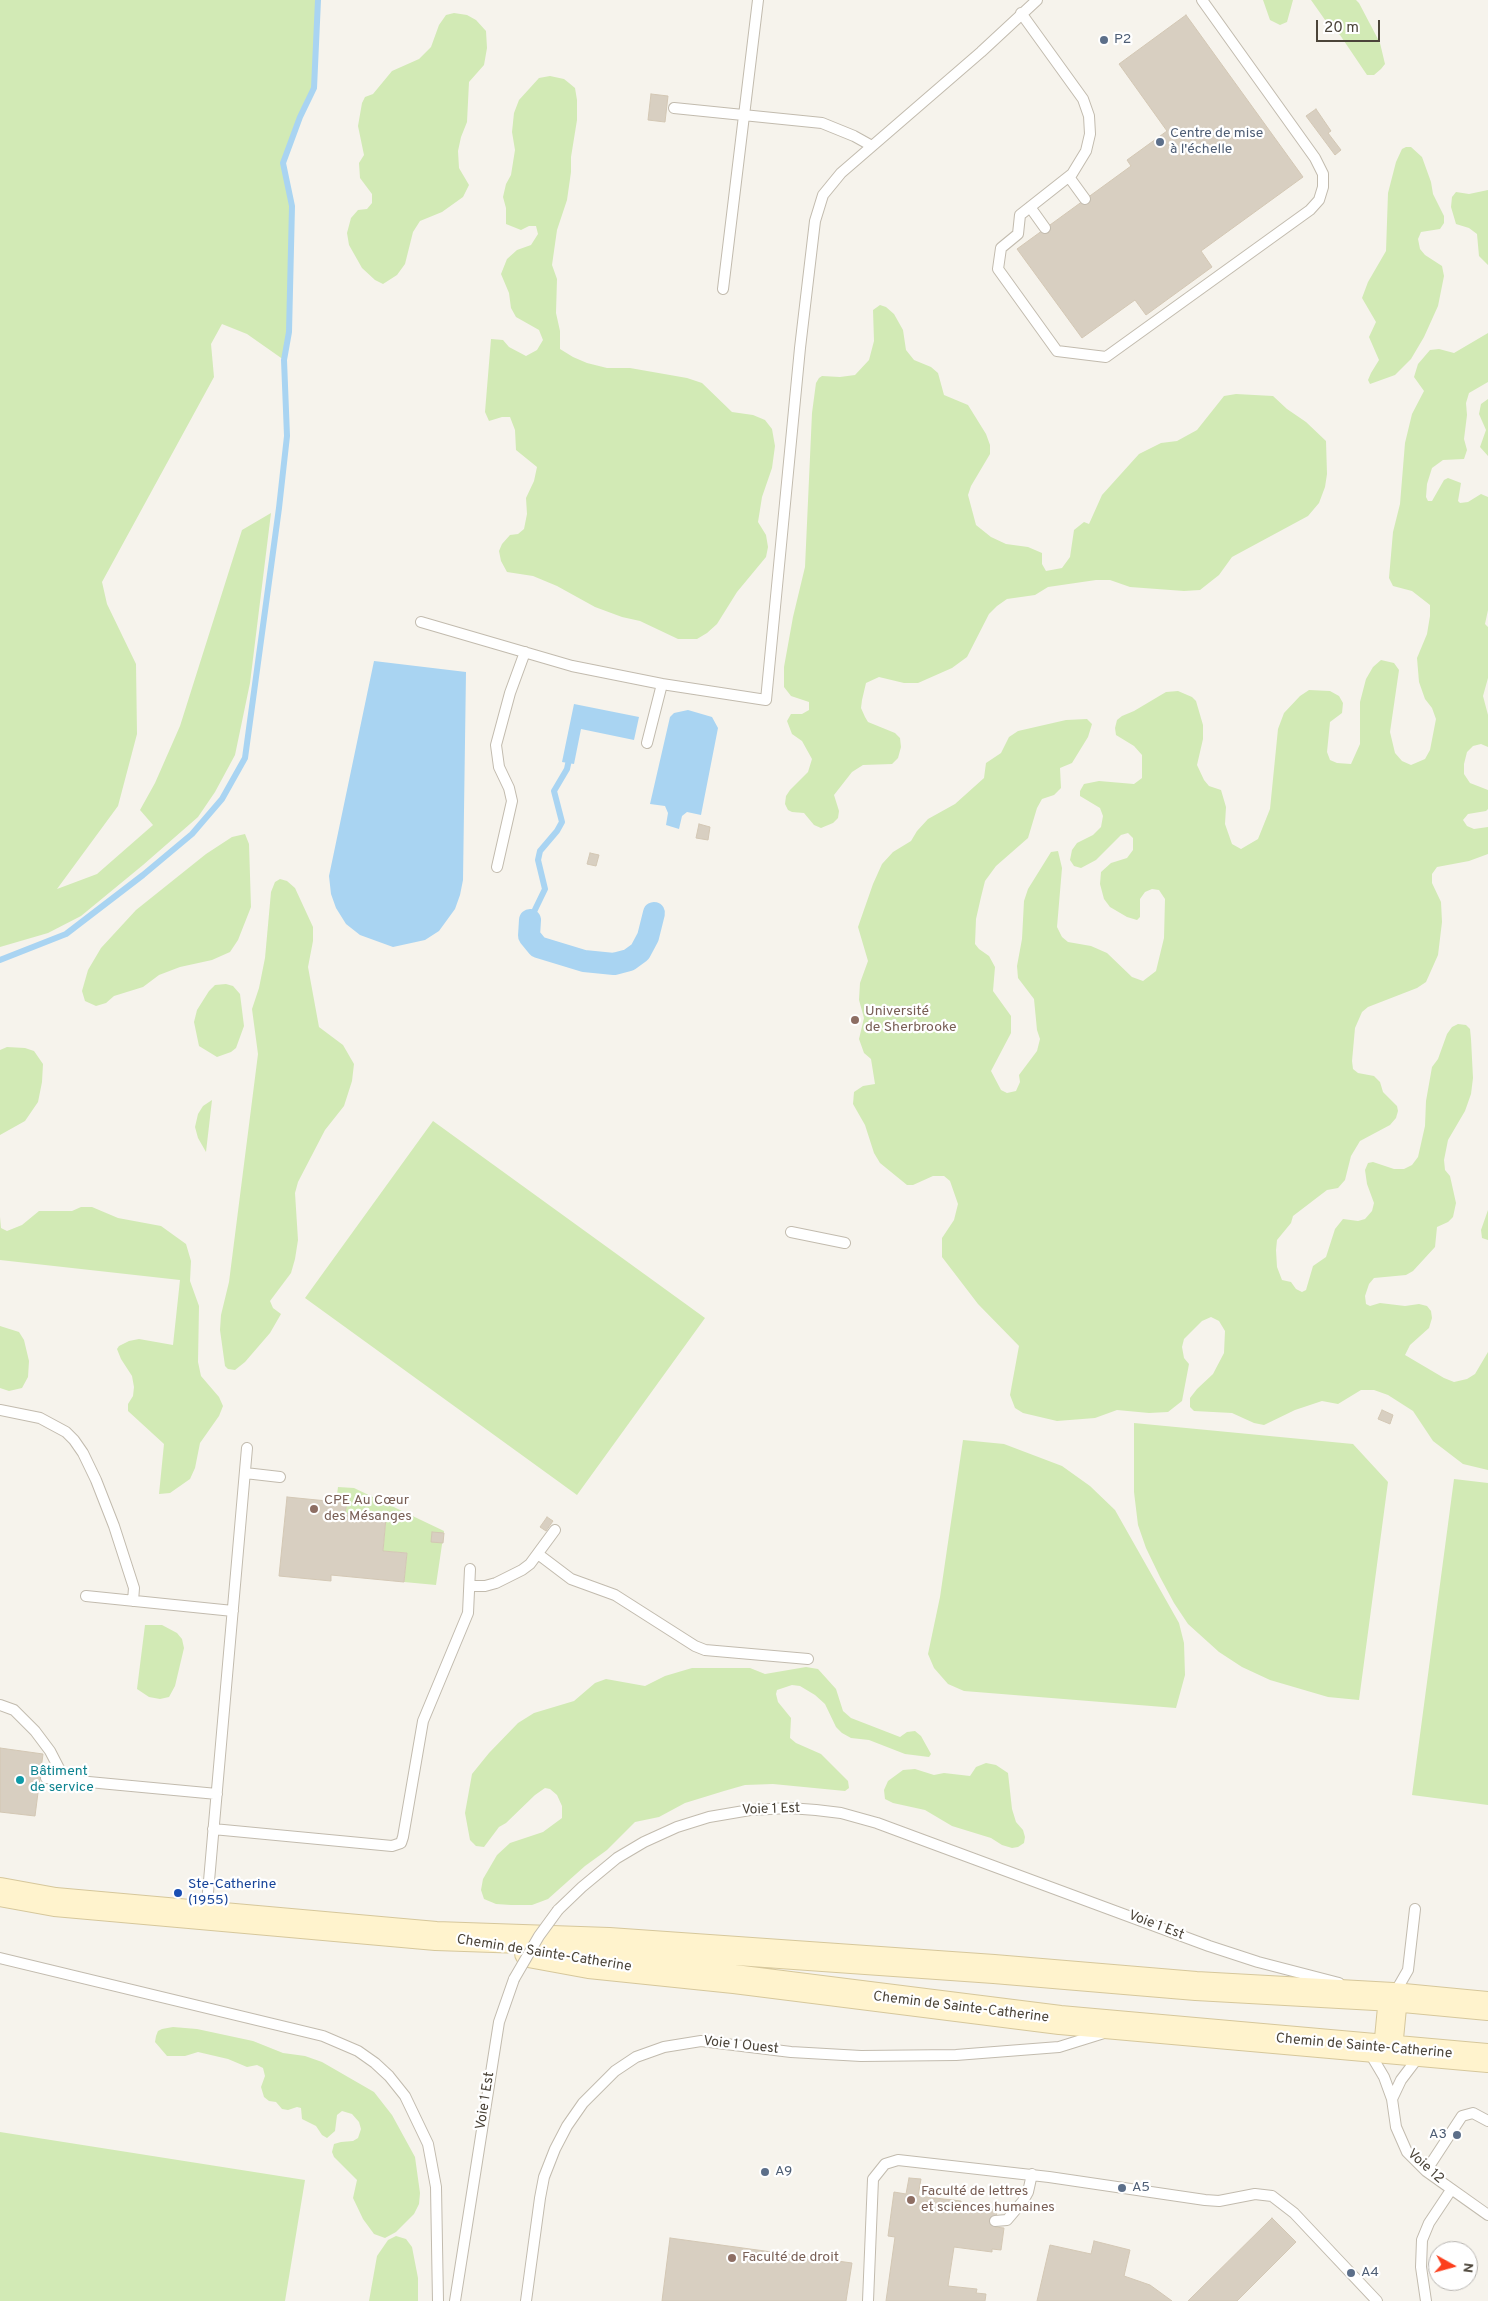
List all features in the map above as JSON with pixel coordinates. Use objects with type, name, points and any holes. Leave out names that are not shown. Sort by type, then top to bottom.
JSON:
[{"type":"main road","name":"Chemin de Sainte-Catherine","points":[[0,1892],[55,1902],[436,1936],[609,1942],[994,1969],[1196,1986],[1393,1997],[1488,2006]]},
{"type":"main road","name":"Chemin de Sainte-Catherine","points":[[0,1903],[55,1902]]},
{"type":"main road","name":"Chemin de Sainte-Catherine","points":[[436,1936],[589,1964],[708,1976],[1124,2027],[1488,2058]]},
{"type":"main road","points":[[1377,2048],[1393,1997]]},
{"type":"lane","points":[[724,289],[758,0]]},
{"type":"lane","points":[[421,622],[596,671],[662,684],[766,700],[800,348],[816,212],[823,195],[834,179],[981,52],[1037,0]]},
{"type":"lane","points":[[1021,13],[1064,70],[1087,107],[1090,127],[1089,143],[1082,160],[1069,177],[1020,214],[1018,234],[1001,248],[998,269],[1057,351],[1106,357],[1315,205],[1323,187],[1320,168],[1202,0]]},
{"type":"lane","points":[[674,108],[822,123],[854,136],[872,146]]},
{"type":"lane","points":[[1069,177],[1085,199]]},
{"type":"lane","points":[[1030,207],[1045,228]]},
{"type":"lane","points":[[497,867],[512,801],[509,788],[497,760],[496,745],[510,693],[525,652]]},
{"type":"lane","points":[[646,743],[662,684]]},
{"type":"lane","points":[[791,1232],[845,1243]]},
{"type":"lane","points":[[0,1410],[40,1418],[54,1424],[66,1432],[79,1447],[96,1480],[114,1526],[134,1588],[133,1600]]},
{"type":"lane","points":[[205,1916],[247,1448]]},
{"type":"lane","points":[[246,1473],[280,1477]]},
{"type":"lane","points":[[470,1586],[485,1586],[514,1575],[530,1564],[555,1530]]},
{"type":"lane","points":[[538,1554],[571,1579],[615,1595],[695,1646],[705,1650],[808,1659]]},
{"type":"lane","points":[[213,1829],[392,1846],[400,1843],[403,1837],[423,1721],[466,1618],[470,1602],[470,1569]]},
{"type":"lane","points":[[86,1596],[233,1611]]},
{"type":"lane","points":[[0,1705],[14,1710],[35,1731],[50,1751],[65,1780]]},
{"type":"lane","points":[[46,1778],[217,1794]]},
{"type":"lane","name":"Voie 1 Est","points":[[455,2301],[500,2022],[514,1979],[539,1936],[558,1910],[582,1887],[617,1858],[644,1842],[677,1827],[709,1817],[750,1810],[789,1808],[829,1811],[892,1828],[1240,1956],[1393,1997]]},
{"type":"lane","points":[[1393,1997],[1408,1970],[1415,1909]]},
{"type":"lane","points":[[0,1958],[323,2036],[358,2051],[371,2060],[389,2076],[405,2096],[428,2144],[436,2188],[438,2301]]},
{"type":"lane","name":"Voie 1 Ouest","points":[[526,2301],[540,2198],[548,2167],[558,2142],[583,2103],[615,2071],[636,2058],[664,2047],[701,2041],[791,2052],[860,2056],[983,2053],[1059,2047],[1124,2027]]},
{"type":"lane","name":"Voie 12","points":[[1377,2048],[1392,2099],[1396,2127],[1402,2143],[1410,2156],[1451,2190],[1488,2215]]},
{"type":"lane","points":[[1392,2099],[1401,2080],[1422,2052]]},
{"type":"lane","points":[[1426,2171],[1462,2116],[1473,2113],[1488,2121]]},
{"type":"lane","points":[[868,2301],[873,2179],[885,2164],[906,2160],[1032,2174],[1205,2200],[1219,2201],[1255,2194],[1272,2196],[1294,2213],[1376,2301]]},
{"type":"lane","points":[[995,2221],[1007,2220],[1023,2201],[1028,2192],[1032,2174]]},
{"type":"lane","points":[[1426,2301],[1421,2267],[1422,2240],[1429,2223],[1451,2190]]},
{"type":"green space","points":[[0,0],[318,0],[314,88],[300,117],[283,163],[292,206],[289,332],[284,360],[247,334],[222,324],[211,344],[214,377],[102,582],[107,604],[136,664],[137,734],[118,806],[57,889],[97,874],[153,825],[140,810],[155,783],[180,726],[242,530],[271,513],[250,683],[235,755],[215,792],[198,817],[81,916],[48,933],[0,947]]},
{"type":"green space","points":[[1263,0],[1293,0],[1287,22],[1280,25],[1270,20]]},
{"type":"green space","points":[[1311,0],[1356,0],[1380,43],[1385,64],[1381,69],[1374,75],[1367,75],[1340,35],[1330,27]]},
{"type":"green space","points":[[454,13],[467,15],[476,20],[486,31],[487,48],[484,65],[469,82],[467,122],[458,151],[459,168],[469,185],[463,197],[442,212],[420,221],[413,232],[405,264],[397,275],[383,284],[375,280],[362,268],[349,245],[347,233],[351,218],[358,210],[367,209],[372,203],[372,194],[360,178],[359,163],[364,155],[358,126],[362,103],[365,97],[373,94],[392,71],[419,59],[431,47],[439,25],[446,15]]},
{"type":"green space","points":[[550,76],[564,79],[575,88],[577,100],[577,120],[567,200],[557,230],[552,265],[557,279],[556,313],[560,331],[560,349],[587,363],[607,368],[630,368],[687,378],[702,383],[732,412],[753,415],[765,420],[772,429],[775,446],[772,468],[762,497],[758,522],[766,535],[768,547],[766,557],[737,592],[717,624],[697,639],[678,639],[640,621],[622,617],[595,607],[557,586],[533,576],[507,572],[501,561],[499,551],[502,544],[510,535],[518,534],[524,529],[527,514],[526,498],[534,481],[537,467],[516,450],[515,430],[510,417],[489,421],[485,412],[491,339],[503,340],[509,347],[526,356],[537,350],[543,340],[539,330],[516,317],[511,308],[509,293],[501,274],[507,259],[517,250],[531,245],[538,234],[536,226],[529,226],[521,230],[506,224],[506,208],[503,197],[506,184],[511,175],[515,150],[512,132],[514,113],[519,100],[539,78]]},
{"type":"green space","points":[[1411,147],[1422,157],[1431,182],[1433,194],[1444,216],[1444,223],[1440,229],[1421,232],[1418,239],[1420,249],[1425,255],[1442,266],[1444,276],[1438,306],[1424,337],[1411,359],[1395,375],[1370,384],[1368,380],[1379,360],[1369,337],[1376,322],[1362,298],[1368,282],[1386,251],[1388,193],[1396,162],[1402,149]]},
{"type":"green space","points":[[1488,190],[1488,265],[1479,256],[1477,234],[1469,228],[1456,224],[1451,207],[1452,197],[1456,192],[1469,194]]},
{"type":"green space","points":[[880,305],[886,307],[894,314],[903,330],[906,350],[914,360],[931,367],[938,373],[944,395],[968,405],[986,434],[990,445],[990,454],[971,486],[968,495],[976,525],[991,537],[1006,544],[1028,547],[1042,553],[1042,564],[1046,571],[1062,568],[1070,557],[1074,530],[1084,522],[1089,524],[1102,495],[1139,454],[1161,443],[1177,441],[1197,430],[1224,396],[1236,394],[1273,396],[1287,409],[1306,422],[1326,441],[1327,474],[1325,487],[1319,503],[1308,516],[1232,557],[1219,575],[1200,590],[1184,591],[1130,587],[1110,580],[1096,580],[1048,587],[1035,595],[1007,599],[997,606],[989,614],[967,657],[952,668],[918,683],[904,683],[879,677],[866,683],[861,708],[868,722],[895,733],[900,738],[901,747],[898,758],[892,764],[863,765],[852,772],[834,795],[839,811],[838,818],[833,823],[821,828],[814,825],[804,813],[788,810],[785,804],[786,796],[790,790],[808,772],[812,759],[802,741],[792,734],[787,721],[791,714],[802,714],[809,710],[809,702],[791,696],[784,687],[784,667],[805,567],[812,413],[816,383],[819,378],[822,376],[840,377],[855,375],[869,360],[874,341],[873,310]]},
{"type":"green space","points":[[1488,333],[1488,382],[1469,393],[1466,403],[1467,415],[1464,439],[1467,450],[1464,459],[1443,460],[1432,468],[1427,484],[1426,497],[1428,501],[1432,501],[1444,480],[1448,478],[1461,483],[1458,501],[1460,503],[1468,502],[1481,494],[1488,497],[1488,610],[1485,624],[1488,627],[1488,678],[1483,696],[1488,715],[1488,747],[1481,744],[1473,746],[1467,752],[1464,774],[1470,783],[1488,790],[1488,809],[1468,814],[1463,820],[1467,826],[1474,829],[1488,827],[1488,854],[1469,861],[1437,867],[1432,874],[1432,883],[1441,902],[1442,922],[1438,955],[1426,982],[1417,988],[1368,1007],[1362,1012],[1355,1028],[1353,1069],[1358,1073],[1374,1076],[1380,1082],[1383,1092],[1397,1106],[1396,1118],[1390,1125],[1360,1141],[1351,1156],[1345,1180],[1338,1188],[1327,1190],[1293,1216],[1291,1223],[1277,1240],[1276,1250],[1277,1267],[1282,1280],[1291,1282],[1296,1289],[1302,1292],[1306,1290],[1313,1266],[1326,1257],[1335,1229],[1343,1219],[1358,1221],[1365,1219],[1372,1211],[1374,1203],[1367,1184],[1365,1170],[1368,1163],[1373,1162],[1394,1169],[1404,1169],[1412,1165],[1418,1157],[1425,1126],[1426,1101],[1432,1067],[1438,1059],[1447,1034],[1452,1027],[1458,1024],[1466,1025],[1470,1029],[1471,1039],[1473,1078],[1471,1094],[1465,1111],[1448,1140],[1444,1160],[1445,1170],[1450,1176],[1456,1203],[1453,1217],[1448,1222],[1437,1227],[1435,1247],[1413,1271],[1406,1275],[1374,1278],[1369,1284],[1365,1296],[1366,1304],[1370,1306],[1380,1303],[1427,1306],[1431,1311],[1432,1318],[1429,1328],[1410,1345],[1405,1355],[1444,1378],[1454,1382],[1467,1379],[1475,1374],[1488,1352],[1488,1470],[1463,1464],[1433,1441],[1413,1411],[1388,1395],[1374,1390],[1361,1390],[1338,1404],[1322,1401],[1295,1410],[1264,1425],[1254,1423],[1232,1413],[1194,1411],[1190,1407],[1190,1398],[1213,1374],[1224,1353],[1225,1331],[1219,1321],[1211,1317],[1202,1321],[1184,1339],[1182,1347],[1184,1358],[1189,1364],[1182,1401],[1168,1412],[1149,1413],[1117,1410],[1095,1418],[1057,1421],[1023,1413],[1015,1408],[1010,1395],[1019,1346],[978,1304],[942,1257],[942,1238],[954,1220],[958,1204],[950,1181],[944,1176],[933,1176],[913,1185],[907,1185],[880,1163],[874,1153],[865,1125],[853,1104],[854,1092],[863,1086],[875,1084],[871,1059],[864,1053],[859,1039],[864,1018],[859,1000],[860,983],[868,961],[858,927],[873,884],[882,864],[893,852],[911,841],[928,819],[955,804],[984,778],[986,763],[1001,753],[1009,737],[1018,731],[1066,720],[1087,719],[1092,724],[1088,737],[1072,763],[1060,768],[1061,788],[1054,795],[1042,799],[1037,808],[1028,838],[996,866],[985,881],[976,919],[975,944],[989,956],[995,967],[993,991],[1011,1016],[1011,1033],[991,1071],[1001,1090],[1007,1093],[1016,1091],[1020,1082],[1019,1075],[1037,1051],[1040,1039],[1037,1030],[1034,999],[1018,978],[1017,966],[1022,939],[1024,901],[1028,889],[1051,852],[1058,851],[1062,868],[1057,927],[1062,937],[1068,942],[1091,946],[1107,953],[1132,977],[1143,981],[1156,971],[1164,938],[1165,899],[1159,890],[1152,889],[1145,892],[1140,899],[1140,917],[1137,920],[1127,917],[1110,907],[1104,899],[1100,884],[1101,872],[1111,863],[1127,858],[1133,850],[1133,838],[1128,833],[1121,835],[1096,860],[1081,868],[1074,866],[1070,860],[1072,850],[1077,843],[1093,835],[1101,827],[1103,816],[1100,808],[1080,796],[1080,791],[1084,784],[1099,781],[1134,784],[1142,778],[1142,755],[1134,746],[1116,735],[1117,720],[1166,692],[1178,691],[1192,697],[1196,701],[1203,725],[1203,739],[1197,765],[1209,786],[1221,790],[1226,807],[1225,824],[1232,844],[1241,849],[1258,839],[1270,809],[1278,729],[1284,713],[1300,696],[1309,690],[1330,691],[1339,696],[1343,703],[1342,713],[1330,722],[1327,752],[1330,760],[1337,763],[1351,764],[1360,744],[1360,702],[1366,679],[1373,667],[1381,660],[1394,663],[1399,670],[1390,732],[1395,753],[1402,761],[1411,765],[1425,759],[1430,750],[1436,719],[1432,708],[1425,699],[1419,682],[1417,658],[1427,634],[1430,605],[1412,591],[1393,586],[1389,578],[1393,532],[1400,504],[1405,443],[1412,414],[1424,391],[1414,377],[1418,364],[1430,350],[1439,349],[1454,353]]},
{"type":"green space","points":[[1488,399],[1488,456],[1480,447],[1486,430],[1479,414],[1481,404]]},
{"type":"green space","points":[[245,834],[249,844],[251,907],[238,940],[230,952],[212,960],[180,967],[159,975],[143,987],[114,996],[106,1003],[96,1006],[85,1001],[82,991],[88,970],[101,948],[136,910],[206,854],[232,837]]},
{"type":"green space","points":[[280,879],[287,881],[295,888],[313,927],[313,941],[308,967],[319,1027],[343,1045],[354,1064],[352,1081],[344,1106],[325,1130],[298,1182],[295,1193],[298,1240],[295,1259],[291,1273],[270,1301],[273,1308],[281,1314],[270,1333],[245,1362],[235,1370],[228,1369],[225,1366],[220,1330],[221,1315],[229,1282],[258,1054],[252,1009],[259,988],[265,958],[271,892],[275,882]]},
{"type":"green space","points":[[226,984],[233,986],[240,994],[244,1026],[236,1048],[217,1057],[199,1046],[194,1022],[197,1010],[209,991],[215,985]]},
{"type":"green space","points":[[7,1047],[25,1048],[34,1051],[43,1064],[42,1082],[38,1102],[25,1121],[0,1135],[0,1050]]},
{"type":"green space","points":[[212,1100],[206,1152],[198,1138],[195,1127],[198,1114],[203,1106]]},
{"type":"green space","points":[[433,1121],[705,1318],[577,1495],[305,1298]]},
{"type":"green space","points":[[81,1207],[92,1207],[118,1218],[161,1226],[186,1244],[191,1261],[190,1281],[199,1306],[198,1362],[201,1376],[219,1397],[223,1406],[219,1416],[200,1443],[195,1468],[190,1479],[170,1493],[159,1494],[164,1444],[128,1411],[128,1404],[133,1396],[134,1387],[132,1376],[117,1349],[129,1341],[139,1339],[173,1345],[180,1280],[0,1260],[0,1217],[1,1228],[7,1231],[22,1225],[39,1211],[72,1211]]},
{"type":"green space","points":[[1488,1210],[1488,1240],[1482,1238],[1481,1230]]},
{"type":"green space","points":[[0,1326],[19,1332],[24,1340],[29,1361],[28,1377],[22,1388],[9,1391],[0,1388]]},
{"type":"green space","points":[[1134,1423],[1353,1444],[1388,1482],[1359,1700],[1328,1697],[1270,1680],[1242,1667],[1219,1652],[1188,1624],[1160,1577],[1146,1548],[1138,1525],[1134,1492]]},
{"type":"green space","points":[[963,1440],[1004,1444],[1062,1466],[1090,1486],[1115,1510],[1179,1623],[1184,1643],[1185,1675],[1176,1708],[964,1691],[948,1684],[934,1668],[928,1654],[940,1597]]},
{"type":"green space","points":[[1454,1479],[1488,1483],[1488,1805],[1412,1795]]},
{"type":"green space","points":[[338,1487],[354,1488],[444,1531],[436,1585],[404,1582],[407,1553],[383,1551],[386,1518],[345,1513],[347,1503],[336,1502]]},
{"type":"green space","points":[[145,1625],[162,1625],[177,1633],[182,1639],[184,1648],[175,1686],[169,1697],[160,1699],[149,1697],[137,1689]]},
{"type":"green space","points":[[806,1667],[818,1669],[836,1689],[843,1711],[851,1718],[900,1737],[907,1732],[915,1731],[921,1736],[931,1754],[929,1757],[905,1754],[869,1740],[851,1738],[836,1727],[825,1704],[815,1695],[800,1686],[792,1685],[777,1690],[776,1694],[778,1702],[791,1718],[790,1738],[796,1743],[821,1754],[848,1781],[849,1788],[845,1791],[773,1784],[745,1785],[724,1791],[685,1803],[659,1817],[635,1822],[607,1850],[585,1866],[548,1899],[532,1905],[511,1905],[496,1904],[484,1899],[481,1890],[483,1879],[497,1855],[510,1843],[543,1832],[562,1818],[562,1806],[557,1795],[550,1789],[545,1788],[499,1827],[484,1847],[476,1846],[470,1840],[465,1813],[472,1774],[518,1723],[534,1713],[574,1701],[595,1683],[606,1679],[645,1686],[665,1676],[692,1668],[750,1668],[765,1674]]},
{"type":"green space","points":[[986,1763],[996,1765],[1008,1773],[1012,1809],[1016,1822],[1023,1830],[1025,1837],[1024,1843],[1018,1847],[1012,1848],[1002,1845],[991,1838],[952,1826],[925,1810],[893,1803],[885,1799],[884,1790],[888,1781],[903,1770],[915,1769],[934,1775],[944,1773],[970,1776],[976,1767]]},
{"type":"green space","points":[[173,2027],[197,2029],[253,2041],[283,2053],[305,2056],[322,2062],[374,2092],[392,2115],[415,2157],[420,2193],[419,2204],[414,2214],[396,2232],[385,2238],[374,2234],[363,2219],[353,2198],[357,2180],[334,2157],[332,2152],[334,2144],[353,2141],[358,2138],[361,2129],[359,2122],[352,2114],[342,2111],[337,2115],[335,2131],[327,2138],[322,2135],[316,2126],[302,2119],[301,2108],[282,2109],[276,2102],[269,2101],[264,2097],[261,2087],[265,2076],[263,2068],[257,2065],[247,2067],[228,2059],[198,2052],[185,2056],[167,2056],[155,2042],[156,2036],[158,2031]]},
{"type":"green space","points":[[0,2132],[305,2180],[285,2301],[0,2301]]},
{"type":"green space","points":[[396,2236],[406,2239],[412,2247],[418,2278],[418,2301],[369,2301],[377,2256],[388,2240]]},
{"type":"water","points":[[374,661],[466,672],[463,880],[460,895],[455,909],[439,931],[425,940],[393,947],[360,935],[346,924],[336,908],[331,894],[329,876]]},
{"type":"water","points":[[574,704],[639,717],[634,740],[581,729],[574,764],[562,762]]},
{"type":"water","points":[[688,710],[712,717],[718,728],[701,815],[687,812],[682,816],[679,829],[666,825],[668,813],[665,806],[650,804],[670,717],[674,713]]},
{"type":"building","points":[[1186,15],[1303,177],[1201,251],[1212,267],[1146,315],[1135,300],[1082,338],[1017,249],[1131,166],[1127,160],[1167,131],[1119,64]]},
{"type":"building","points":[[651,94],[668,96],[665,122],[648,120]]},
{"type":"building","points":[[1316,109],[1331,131],[1328,133],[1341,150],[1335,155],[1306,116]]},
{"type":"building","points":[[699,824],[710,827],[708,840],[696,838]]},
{"type":"building","points":[[590,853],[599,855],[596,866],[587,864]]},
{"type":"building","points":[[1382,1410],[1393,1415],[1390,1424],[1378,1419]]},
{"type":"building","points":[[287,1497],[347,1503],[345,1513],[386,1518],[383,1551],[407,1553],[404,1582],[331,1575],[331,1581],[279,1576]]},
{"type":"building","points":[[547,1517],[553,1521],[546,1531],[540,1527]]},
{"type":"building","points":[[432,1532],[444,1533],[443,1543],[431,1542]]},
{"type":"building","name":"Bâtiment de service","points":[[0,1748],[43,1754],[35,1816],[0,1812]]},
{"type":"building","points":[[909,2178],[921,2179],[918,2196],[961,2201],[961,2205],[997,2210],[995,2227],[1004,2228],[1001,2250],[992,2249],[992,2252],[954,2247],[948,2286],[977,2289],[976,2293],[986,2294],[985,2301],[886,2301],[895,2237],[888,2236],[894,2192],[906,2194]]},
{"type":"building","points":[[1272,2218],[1296,2242],[1237,2301],[1188,2301]]},
{"type":"building","points":[[670,2238],[852,2263],[846,2301],[662,2301]]},
{"type":"building","points":[[1094,2241],[1130,2250],[1124,2276],[1150,2285],[1172,2301],[1037,2301],[1050,2245],[1091,2254]]},
{"type":"waterway","points":[[0,960],[66,934],[143,875],[192,834],[222,799],[245,758],[287,436],[284,360],[289,332],[292,206],[283,163],[300,117],[314,88],[318,0]]},
{"type":"waterway","points":[[530,920],[545,889],[538,860],[540,851],[562,822],[554,791],[567,769],[570,755]]},
{"type":"waterway","points":[[530,920],[529,936],[538,947],[584,961],[614,964],[629,960],[640,952],[648,937],[654,913]]},
{"type":"place","name":"P2","points":[[1104,40]]},
{"type":"place","name":"Centre de mise à l'échelle","points":[[1160,142]]},
{"type":"place","name":"Université de Sherbrooke","points":[[855,1020]]},
{"type":"place","name":"CPE Au Cœur des Mésanges","points":[[314,1509]]},
{"type":"place","name":"Bâtiment de service","points":[[20,1780]]},
{"type":"place","name":"Ste-Catherine (1955)","points":[[178,1893]]},
{"type":"place","name":"A3","points":[[1457,2135]]},
{"type":"place","name":"A9","points":[[765,2172]]},
{"type":"place","name":"A5","points":[[1122,2188]]},
{"type":"place","name":"Faculté de lettres et sciences humaines","points":[[911,2200]]},
{"type":"place","name":"Faculté de droit","points":[[732,2258]]},
{"type":"place","name":"A4","points":[[1351,2273]]}]
